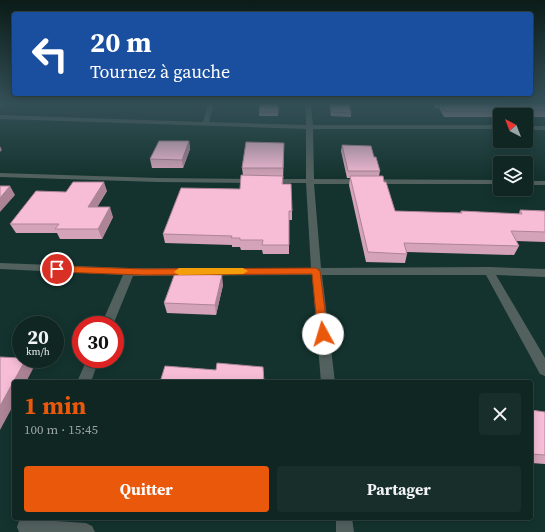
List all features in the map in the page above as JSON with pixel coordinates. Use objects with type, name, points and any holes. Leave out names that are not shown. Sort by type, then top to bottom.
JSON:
[{"type":"street","points":[[310,129],[310,181],[316,271],[328,380]]},
{"type":"street","points":[[0,175],[158,180],[493,182]]},
{"type":"street","points":[[533,183],[545,183]]},
{"type":"street","points":[[0,266],[129,272],[489,271],[545,273]]},
{"type":"street","points":[[489,271],[545,370]]},
{"type":"street","points":[[111,316],[129,272]]},
{"type":"street","points":[[85,380],[90,368]]},
{"type":"street","points":[[344,520],[345,532]]},
{"type":"street","points":[[26,526],[86,532]]},
{"type":"building","points":[[159,141],[189,141],[182,160],[150,159]]},
{"type":"building","points":[[246,142],[284,143],[283,168],[242,168]]},
{"type":"building","points":[[342,145],[371,146],[380,171],[348,171]]},
{"type":"building","points":[[241,175],[283,176],[282,184],[291,184],[292,211],[289,211],[289,245],[262,245],[263,240],[240,240],[240,238],[231,238],[232,236],[163,234],[181,188],[240,189]]},
{"type":"building","points":[[350,176],[383,176],[395,211],[462,213],[461,211],[522,214],[520,210],[545,211],[545,232],[511,231],[519,246],[404,243],[407,254],[368,252]]},
{"type":"building","points":[[73,182],[104,182],[88,207],[110,207],[98,229],[55,229],[59,224],[10,224],[36,191],[66,192]]},
{"type":"building","points":[[0,186],[10,186],[0,198]]},
{"type":"building","points":[[175,273],[222,275],[215,305],[164,303]]},
{"type":"building","points":[[0,357],[12,358],[12,368],[21,368],[14,380],[12,380],[12,384],[0,406]]},
{"type":"building","points":[[217,363],[263,367],[264,380],[161,380],[165,366],[216,370]]},
{"type":"building","points":[[533,410],[545,412],[545,455],[533,454]]},
{"type":"slow traffic","points":[[179,272],[243,271]]},
{"type":"route","points":[[57,269],[129,272],[316,271],[323,334]]}]
